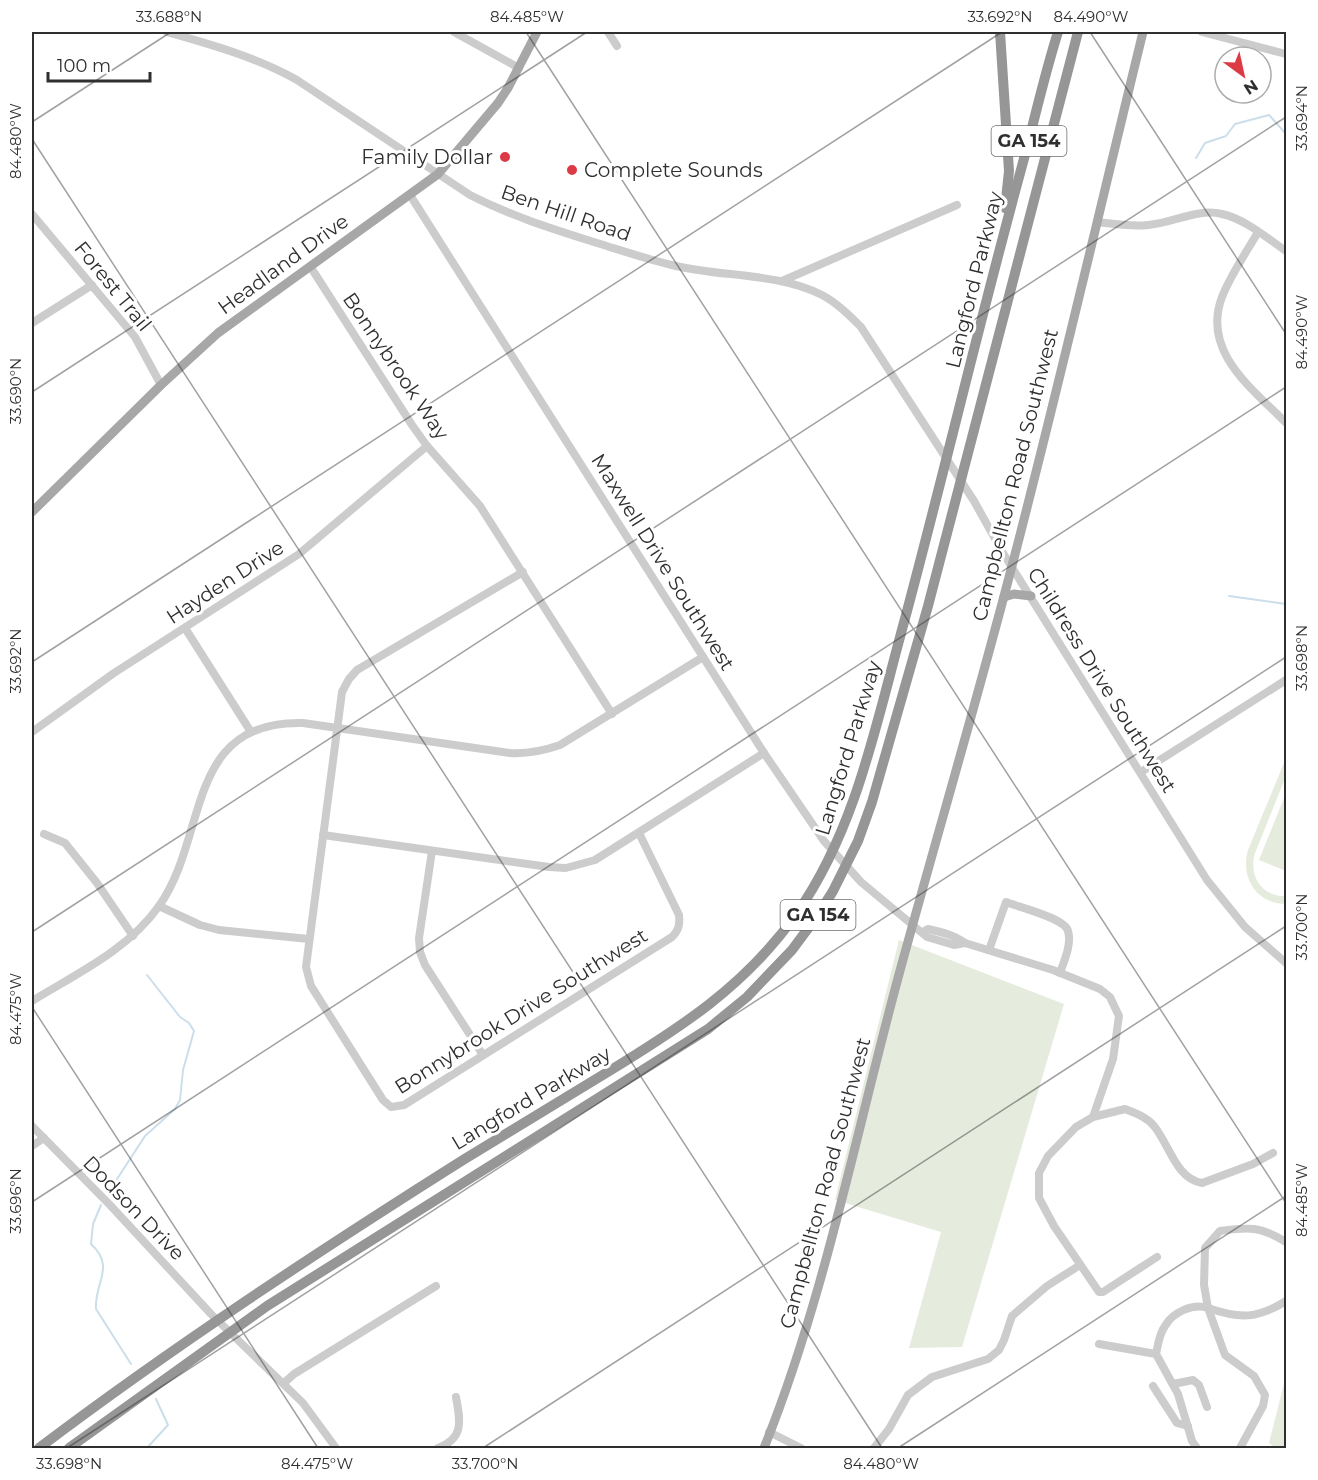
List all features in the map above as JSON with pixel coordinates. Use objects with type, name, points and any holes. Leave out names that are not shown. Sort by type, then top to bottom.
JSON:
[{"type":"highway","points":[[999,250],[1009,171],[1000,32]]},
{"type":"highway","name":"Langford Parkway","points":[[39,1449],[94,1407],[344,1236],[689,1022],[730,988],[778,939],[816,884],[834,850],[862,774],[1058,32]]},
{"type":"highway","name":"Langford Parkway","points":[[69,1449],[267,1306],[708,1029],[763,982],[807,931],[841,876],[858,841],[872,802],[928,606],[1078,32]]},
{"type":"main road","name":"Headland Drive","points":[[32,512],[161,385],[218,333],[438,174],[498,104],[537,32]]},
{"type":"main road","name":"Campbellton Road Southwest","points":[[764,1449],[794,1371],[817,1292],[879,1046],[1004,597],[1143,32]]},
{"type":"main road","points":[[1004,597],[1014,594],[1031,596]]},
{"type":"street","name":"Ben Hill Road","points":[[167,32],[269,64],[297,80],[470,195],[498,209],[546,227],[679,267],[781,281]]},
{"type":"street","points":[[454,32],[519,68]]},
{"type":"street","points":[[608,32],[617,46]]},
{"type":"street","points":[[1202,32],[1287,54]]},
{"type":"street","name":"Maxwell Drive Southwest","points":[[410,195],[764,753],[824,841],[861,882],[914,925]]},
{"type":"street","points":[[781,281],[957,205]]},
{"type":"street","points":[[1097,222],[1148,225],[1168,222],[1196,213],[1212,212],[1233,217],[1287,251]]},
{"type":"street","name":"Forest Trail","points":[[32,214],[135,337],[161,385]]},
{"type":"street","points":[[1258,232],[1221,300],[1217,321],[1220,342],[1235,372],[1287,423]]},
{"type":"street","name":"Bonnybrook Way","points":[[310,266],[427,446],[480,506],[612,714]]},
{"type":"street","name":"Childress Drive Southwest","points":[[781,281],[804,287],[824,296],[842,308],[861,327],[974,501],[1207,880],[1245,927],[1287,963]]},
{"type":"street","points":[[32,323],[92,285]]},
{"type":"street","name":"Hayden Drive","points":[[32,732],[114,673],[299,554],[427,446]]},
{"type":"street","name":"Bonnybrook Drive Southwest","points":[[523,572],[357,670],[342,692],[306,967],[311,986],[382,1100],[391,1107],[404,1105],[677,932],[680,923],[679,915],[639,833]]},
{"type":"street","points":[[184,628],[251,732]]},
{"type":"street","points":[[32,1001],[106,956],[133,936],[159,906],[172,886],[182,863],[210,772],[228,749],[251,732],[270,725],[289,722],[527,754],[560,746],[703,657]]},
{"type":"street","points":[[1141,772],[1287,680]]},
{"type":"street","points":[[322,835],[566,868],[595,860],[764,753]]},
{"type":"street","points":[[44,834],[65,843],[97,883],[133,936]]},
{"type":"street","points":[[432,851],[419,938],[420,952],[425,965],[483,1055]]},
{"type":"street","points":[[989,950],[1006,902],[1064,925],[1068,931],[1068,947],[1060,973]]},
{"type":"street","points":[[159,906],[200,925],[219,930],[309,939]]},
{"type":"street","points":[[914,925],[923,932],[927,929],[957,937],[965,943],[1060,973],[1100,989],[1110,997],[1119,1016],[1113,1059],[1093,1117]]},
{"type":"street","points":[[1157,1257],[1100,1292],[1097,1291],[1054,1226],[1039,1198],[1039,1173],[1048,1156],[1076,1127],[1093,1117],[1125,1109],[1142,1116],[1154,1124],[1184,1173],[1195,1182],[1202,1184],[1253,1164],[1273,1152]]},
{"type":"street","name":"Dodson Drive","points":[[32,1126],[110,1205],[211,1314],[284,1383],[321,1424],[336,1449]]},
{"type":"street","points":[[32,1146],[44,1138]]},
{"type":"street","points":[[1240,1449],[1263,1406],[1265,1395],[1254,1376],[1225,1355],[1208,1308],[1204,1285],[1205,1248],[1220,1231],[1250,1227],[1271,1233],[1287,1242]]},
{"type":"street","points":[[874,1449],[889,1429],[908,1395],[932,1377],[988,1359],[999,1350],[1012,1316],[1047,1286],[1080,1265]]},
{"type":"street","points":[[284,1383],[294,1374],[436,1286]]},
{"type":"street","points":[[1197,1449],[1173,1384],[1156,1354],[1165,1324],[1178,1313],[1191,1307],[1202,1306],[1241,1317],[1258,1315],[1287,1301]]},
{"type":"street","points":[[1099,1344],[1156,1354]]},
{"type":"street","points":[[1173,1384],[1193,1380],[1199,1385],[1207,1407]]},
{"type":"street","points":[[1153,1386],[1177,1423],[1188,1426]]},
{"type":"street","points":[[438,1449],[453,1440],[458,1431],[460,1420],[456,1397]]},
{"type":"street","points":[[770,1432],[801,1449]]},
{"type":"shaded area","points":[[1286,758],[1286,776],[1253,861],[1255,877],[1259,883],[1270,893],[1286,896],[1286,904],[1267,900],[1253,888],[1246,870],[1246,860]]},
{"type":"shaded area","points":[[1286,793],[1286,871],[1259,860]]},
{"type":"shaded area","points":[[899,940],[1064,1004],[962,1347],[909,1348],[941,1232],[835,1200]]},
{"type":"shaded area","points":[[1286,1376],[1286,1448],[1276,1448],[1269,1443]]},
{"type":"waterway","points":[[1196,158],[1205,143],[1226,136],[1235,124],[1269,115],[1286,134]]},
{"type":"waterway","points":[[1229,596],[1286,604]]},
{"type":"waterway","points":[[108,1193],[145,1136],[175,1109],[180,1100],[183,1070],[194,1031],[147,975]]},
{"type":"waterway","points":[[101,1205],[93,1224],[91,1244],[98,1252],[103,1268],[96,1309],[131,1364]]},
{"type":"waterway","points":[[147,1448],[168,1425],[156,1399]]},
{"type":"place","name":"Family Dollar","points":[[505,157]]},
{"type":"place","name":"Complete Sounds","points":[[572,170]]}]
